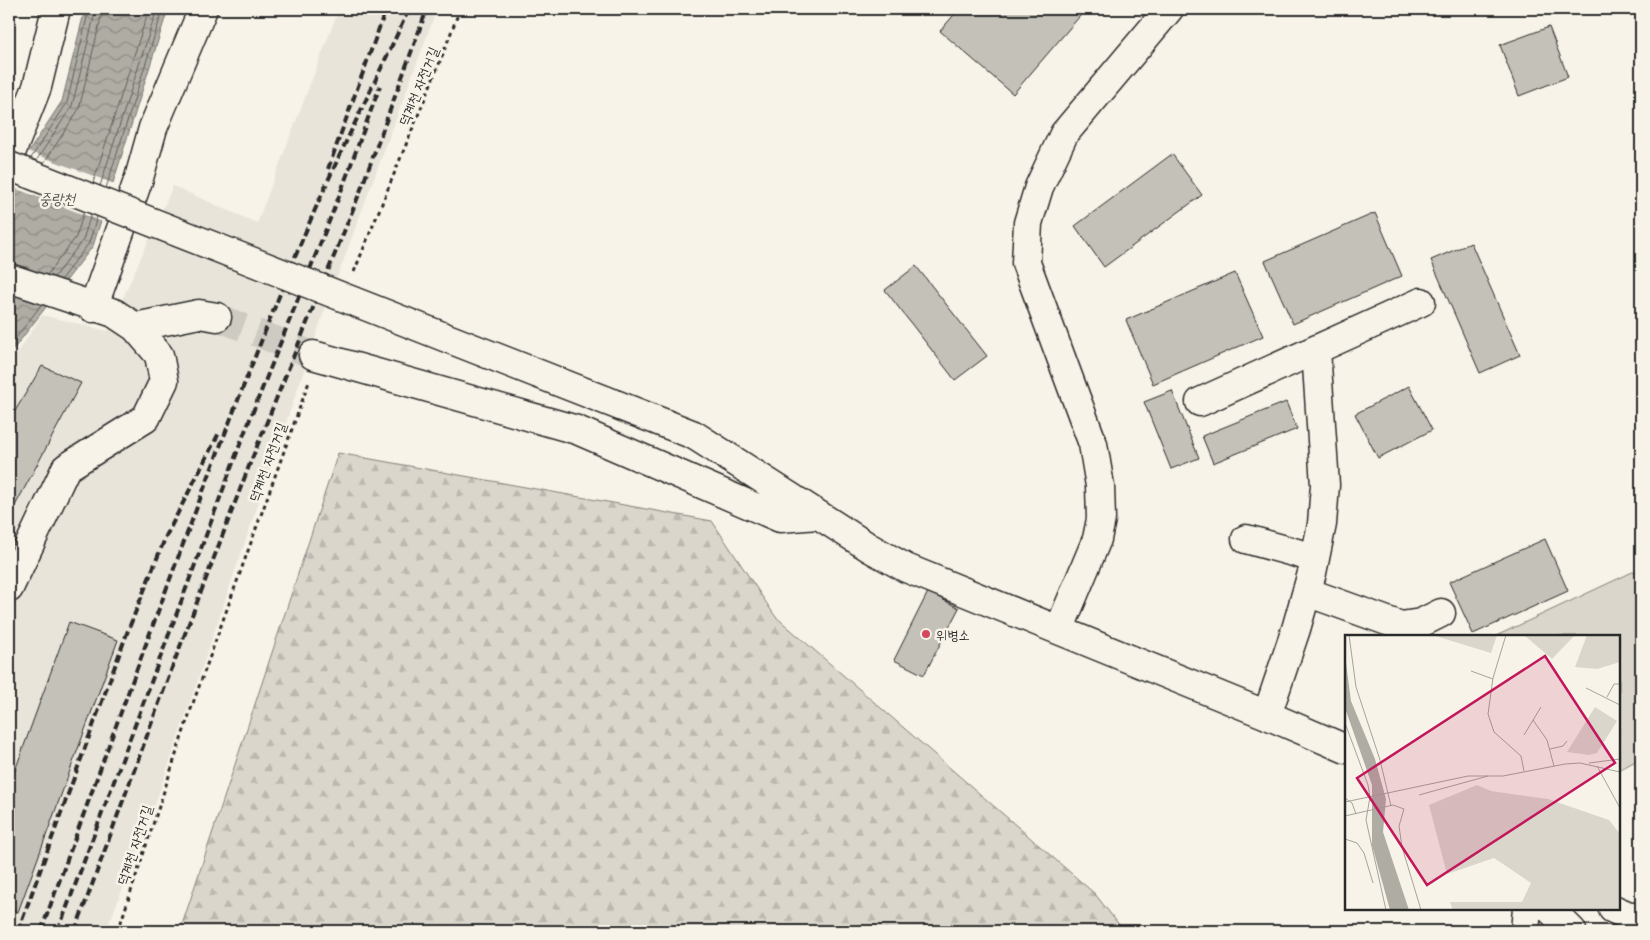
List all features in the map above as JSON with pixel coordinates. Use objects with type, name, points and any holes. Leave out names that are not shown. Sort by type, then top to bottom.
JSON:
[{"type":"street","points":[[9,158],[37,87],[56,9]]},
{"type":"street","points":[[86,305],[139,178],[153,128],[203,9]]},
{"type":"street","points":[[1059,630],[1097,539],[1101,520],[1100,486],[1093,444],[1026,263],[1028,223],[1040,188],[1064,134],[1169,9]]},
{"type":"street","points":[[9,166],[694,435],[818,515],[906,568],[1267,715],[1345,750]]},
{"type":"street","points":[[9,278],[114,314],[135,327],[159,355],[164,381],[146,418],[66,468],[9,588]]},
{"type":"street","points":[[1200,402],[1420,302]]},
{"type":"street","points":[[135,327],[199,314],[217,317]]},
{"type":"street","points":[[1267,715],[1307,592],[1322,524],[1326,484],[1316,350]]},
{"type":"street","points":[[316,357],[577,430],[780,518],[818,515]]},
{"type":"street","points":[[1246,540],[1315,558]]},
{"type":"street","points":[[1307,592],[1401,626],[1421,623],[1441,613]]},
{"type":"street","points":[[1525,931],[1527,910]]},
{"type":"street","points":[[1551,910],[1572,931]]},
{"type":"street","points":[[1615,910],[1641,921]]},
{"type":"path","name":"덕계천 자전거길","points":[[351,279],[460,9]]},
{"type":"path","name":"덕계천 자전거길","points":[[118,931],[192,706],[316,357]]},
{"type":"shaded area","points":[[339,9],[437,9],[323,315],[149,822],[106,931],[9,931],[9,366],[42,315],[108,331],[173,186],[257,223]]},
{"type":"green space","points":[[338,453],[712,521],[775,616],[1095,894],[1124,931],[180,931]]},
{"type":"green space","points":[[1641,568],[1641,758],[1620,769],[1620,635],[1498,635]]},
{"type":"water","name":"중랑천","points":[[85,9],[168,9],[93,246],[9,355],[9,182],[62,101]]},
{"type":"pier","points":[[27,151],[115,184],[103,222],[9,186],[9,178]]},
{"type":"building","points":[[959,9],[1086,9],[1013,94],[940,31]]},
{"type":"building","points":[[1549,27],[1568,77],[1519,96],[1500,45]]},
{"type":"building","points":[[1172,154],[1202,195],[1104,267],[1075,226]]},
{"type":"building","points":[[1375,213],[1402,276],[1293,324],[1265,261]]},
{"type":"building","points":[[1471,243],[1520,355],[1480,373],[1431,260]]},
{"type":"building","points":[[916,266],[987,356],[955,380],[885,290]]},
{"type":"building","points":[[1235,273],[1263,336],[1153,384],[1126,320]]},
{"type":"building","points":[[42,366],[81,383],[9,517],[9,421]]},
{"type":"building","points":[[1409,386],[1432,430],[1378,458],[1355,414]]},
{"type":"building","points":[[1172,391],[1199,458],[1171,469],[1144,402]]},
{"type":"building","points":[[1286,402],[1297,429],[1213,463],[1202,436]]},
{"type":"building","points":[[1545,539],[1568,591],[1473,634],[1449,582]]},
{"type":"building","name":"위병소","points":[[928,592],[959,608],[924,675],[894,660]]},
{"type":"building","points":[[69,622],[118,640],[18,912],[9,909],[9,787]]},
{"type":"tunnel","points":[[217,317],[313,355]]},
{"type":"railway","points":[[328,169],[386,9]]},
{"type":"railway","points":[[41,931],[232,415],[326,185],[409,9]]},
{"type":"railway","points":[[75,931],[173,665],[249,466],[360,192],[427,9]]},
{"type":"railway","points":[[58,931],[242,439],[340,194],[380,86]]},
{"type":"railway","points":[[18,931],[127,633],[166,536],[220,431]]},
{"type":"place","name":"위병소","points":[[926,634]]}]
